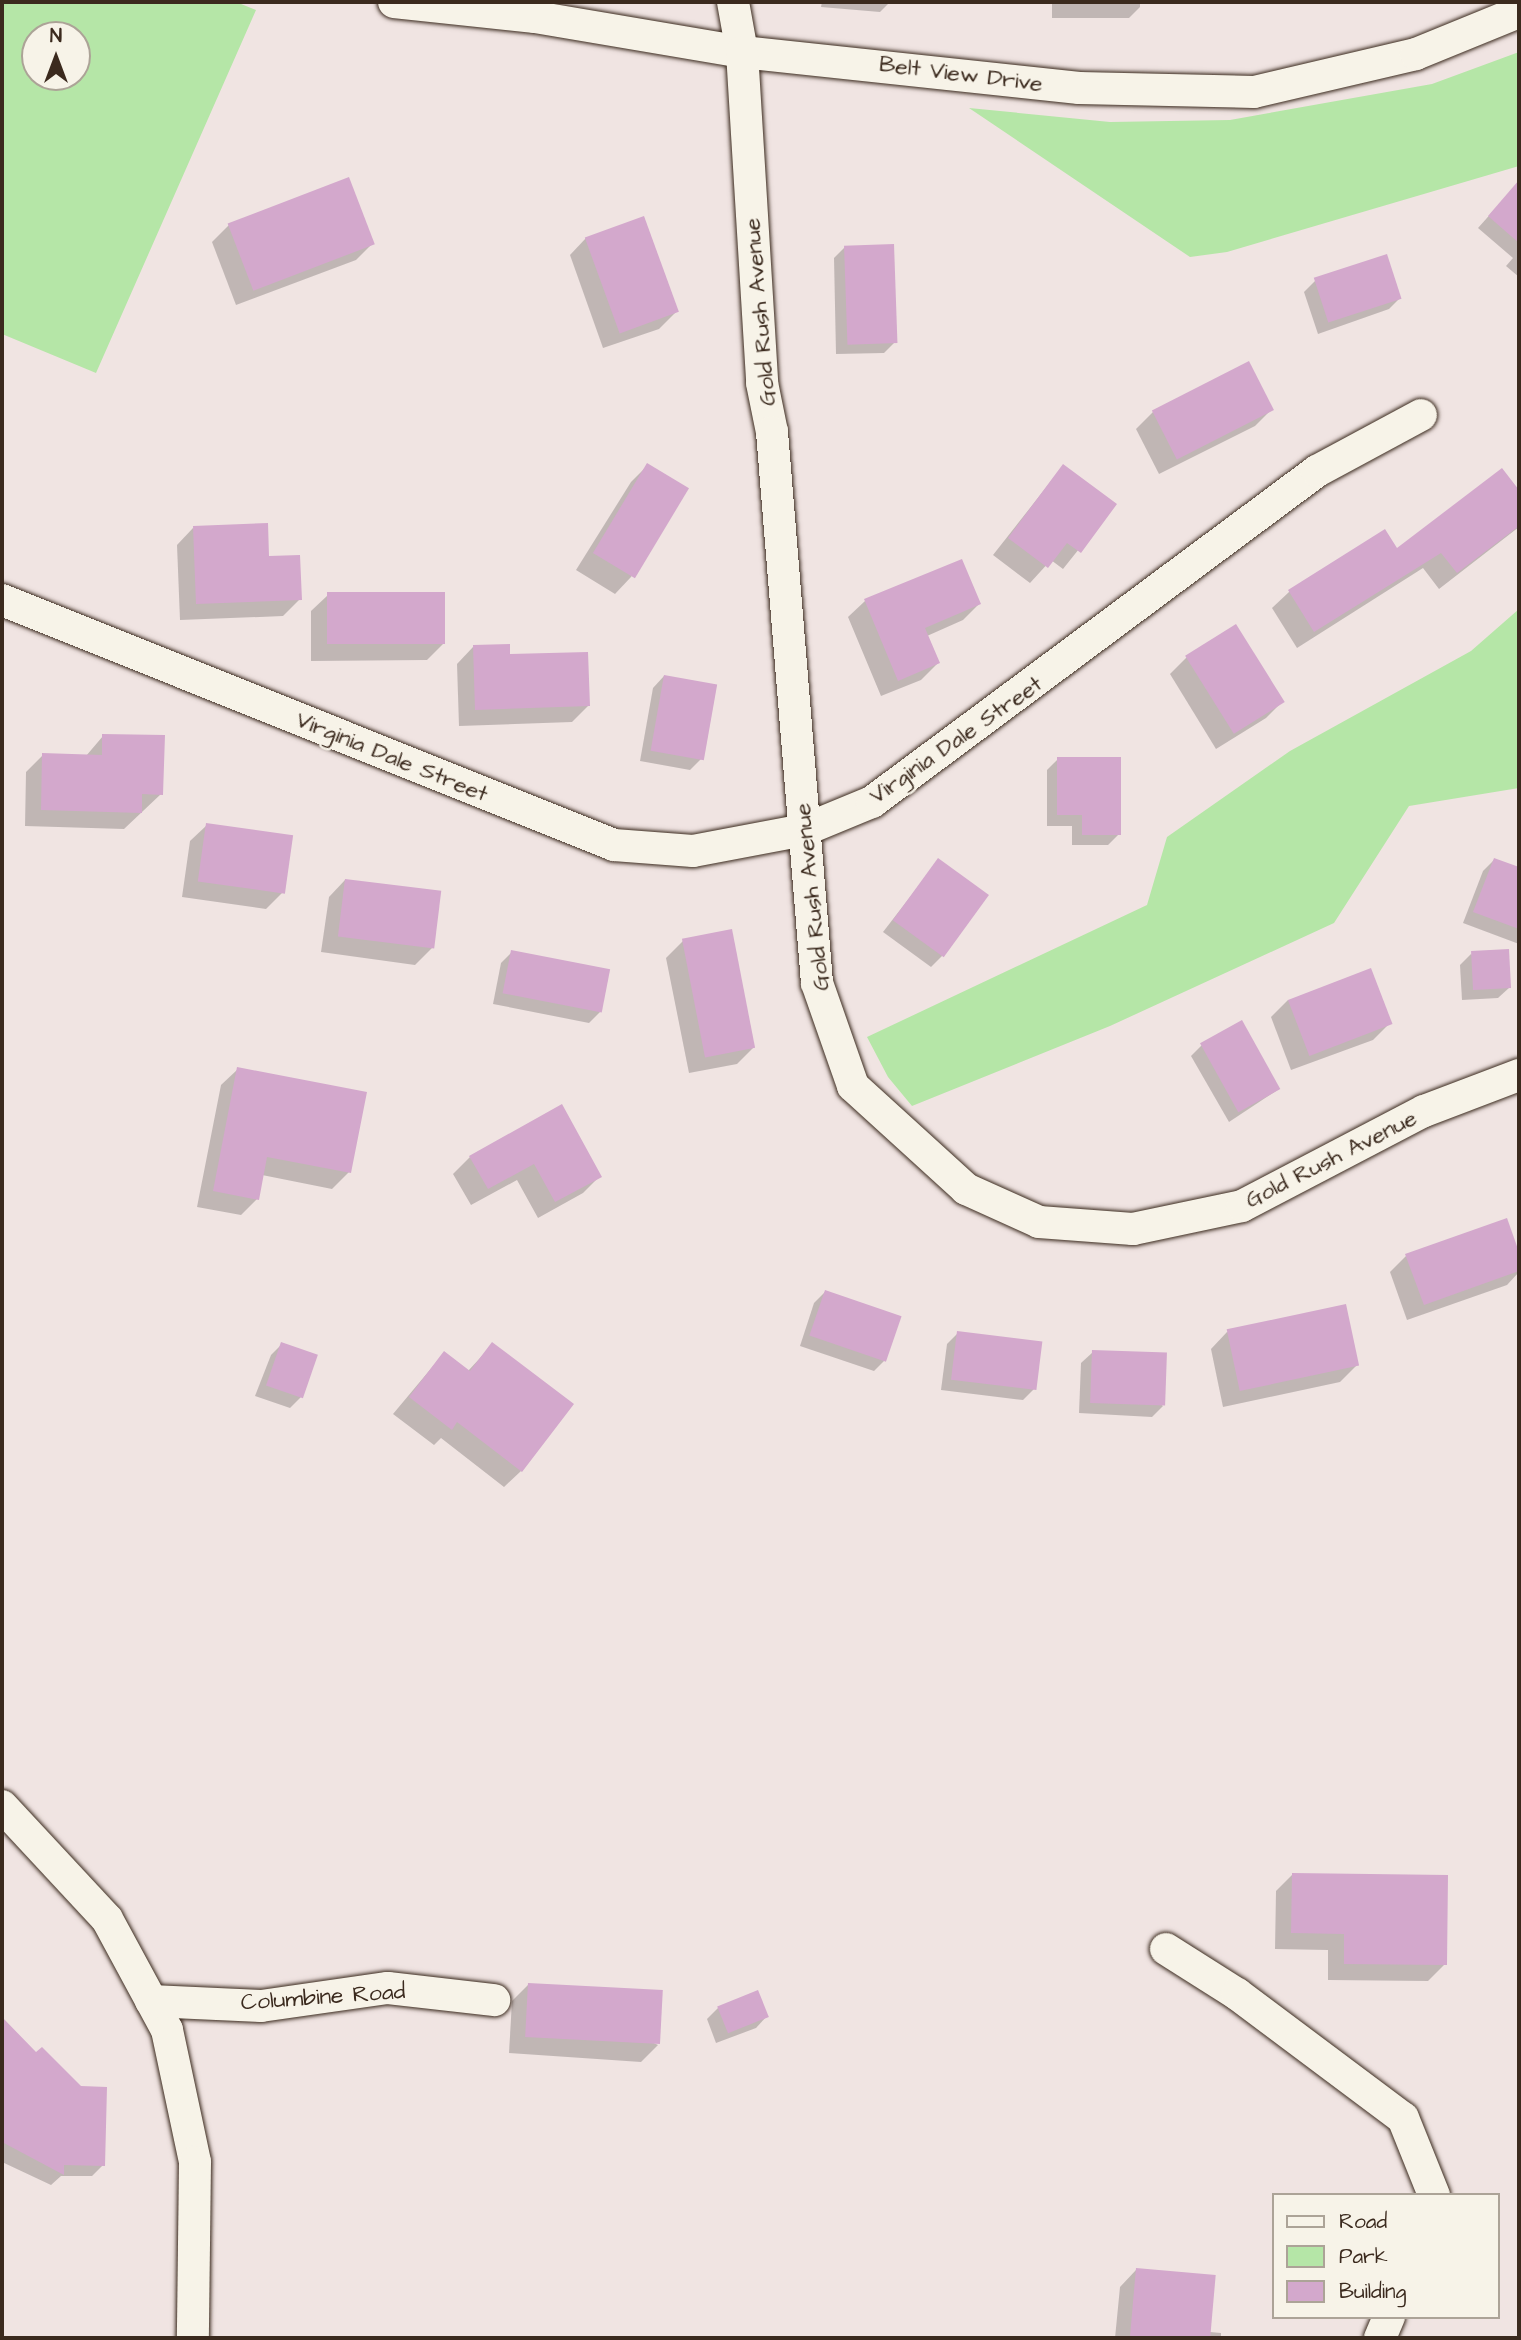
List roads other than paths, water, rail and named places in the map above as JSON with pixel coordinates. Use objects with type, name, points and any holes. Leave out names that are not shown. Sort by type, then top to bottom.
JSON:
[{"type":"street","name":"Belt View Drive","points":[[394,2],[535,17],[742,52],[1079,88],[1254,92],[1416,54],[1519,12]]},
{"type":"street","name":"Gold Rush Avenue","points":[[733,2],[742,52],[762,383],[772,432],[817,983],[853,1086],[965,1189],[1039,1222],[1133,1229],[1242,1206],[1424,1111],[1519,1075]]},
{"type":"street","name":"Virginia Dale Street","points":[[2,600],[614,845],[693,852],[804,830],[872,802],[1318,471],[1421,415]]},
{"type":"street","points":[[2,1806],[107,1919],[167,2030],[195,2162],[193,2338]]},
{"type":"street","points":[[1166,1949],[1237,1994],[1403,2118],[1433,2193]]},
{"type":"street","name":"Columbine Road","points":[[151,2001],[261,2006],[387,1988],[494,2000]]},
{"type":"street","points":[[1380,2338],[1388,2319]]}]
